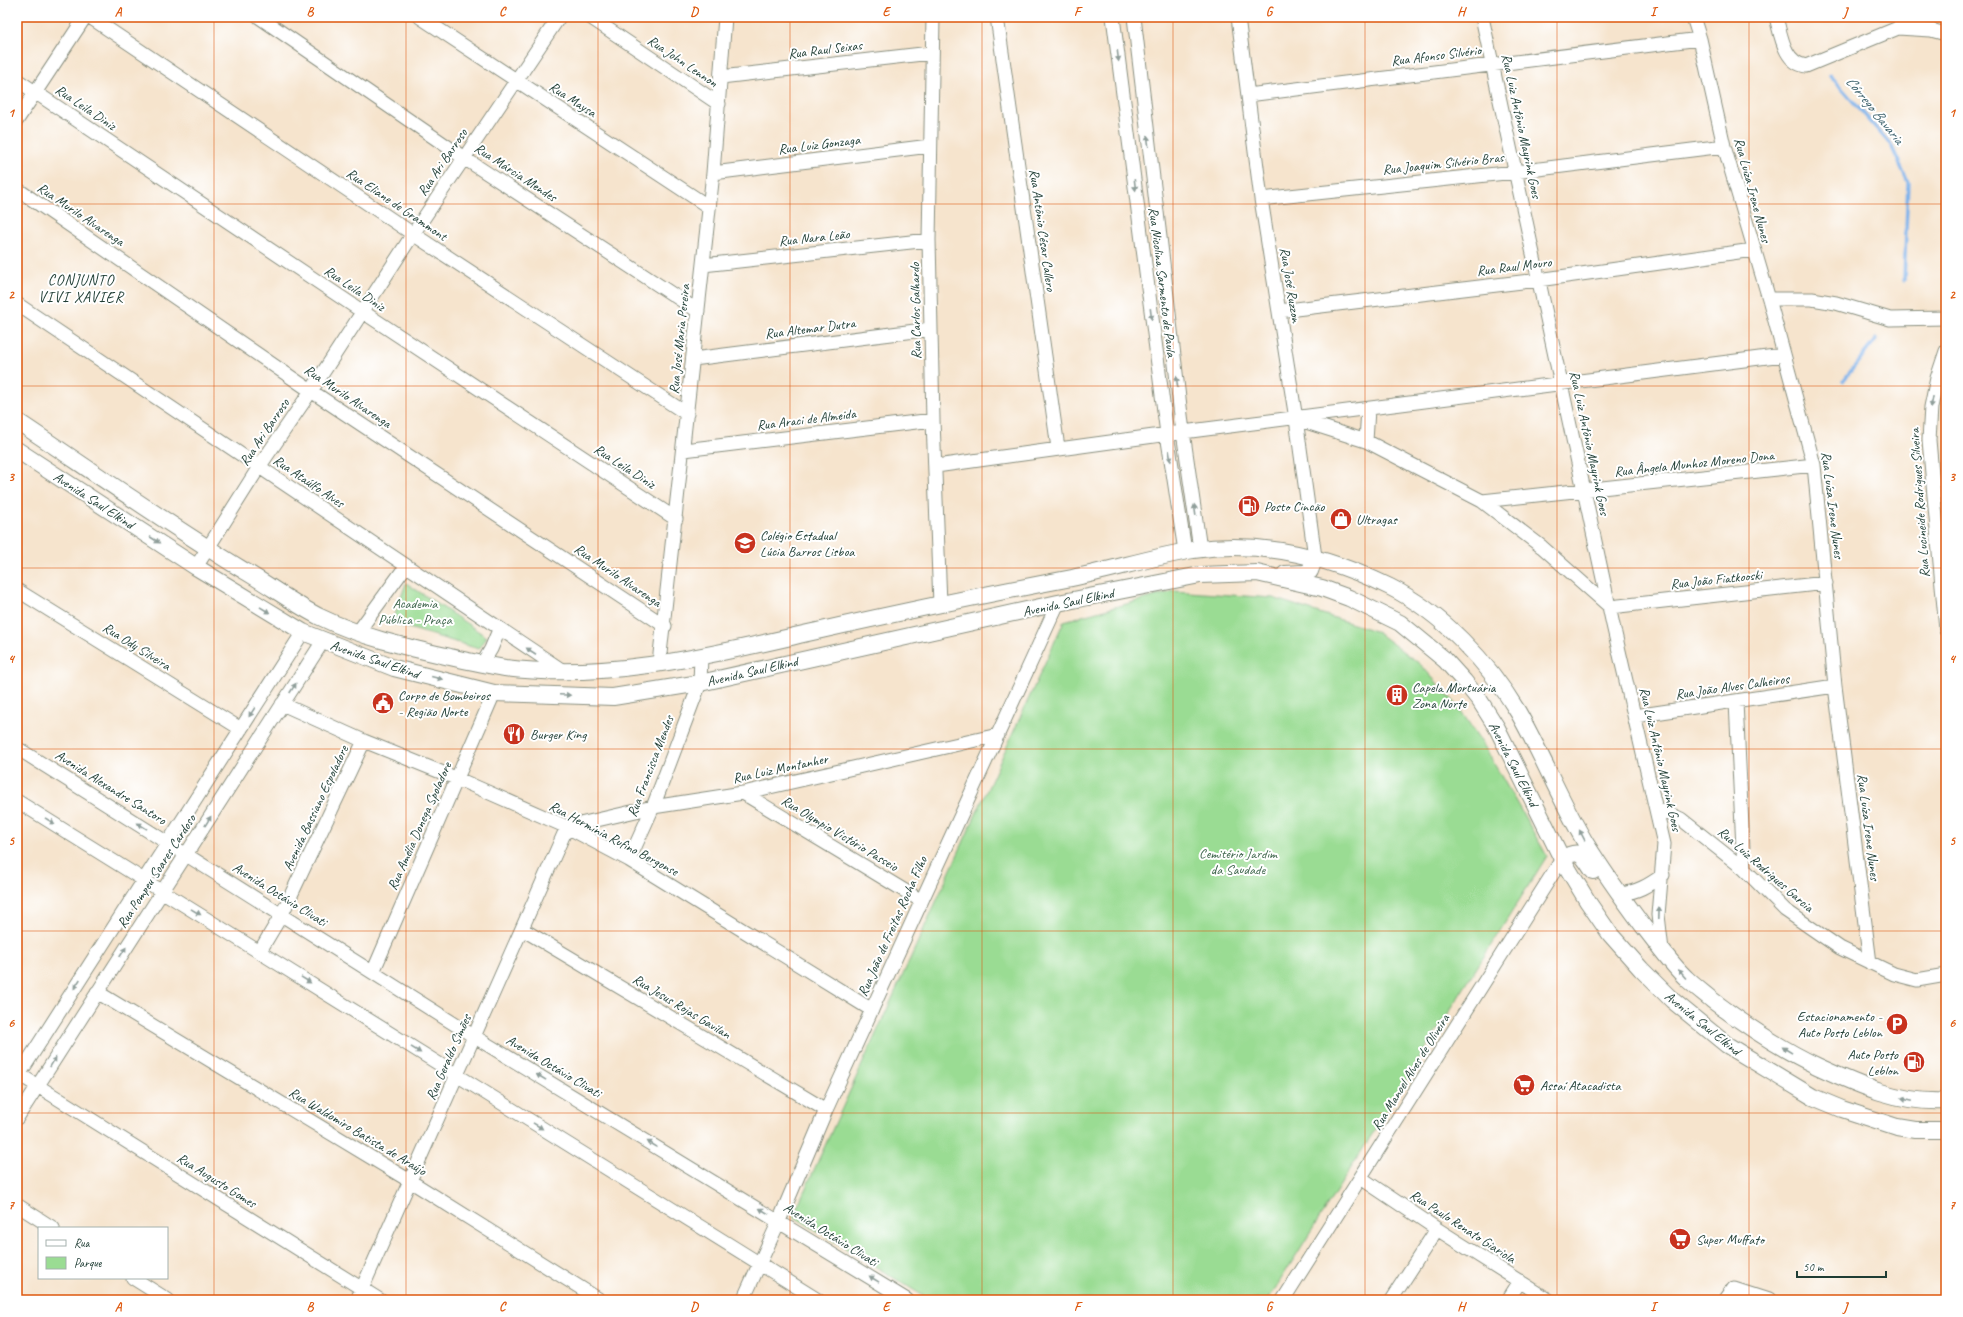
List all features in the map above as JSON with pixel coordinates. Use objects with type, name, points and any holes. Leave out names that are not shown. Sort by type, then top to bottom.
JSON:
[{"type":"main road","name":"Avenida Saul Elkind","points":[[17,421],[207,548],[319,616],[358,632],[402,647],[506,668],[563,671],[623,669],[701,657],[940,604],[1106,572],[1193,550],[1253,548],[1283,551],[1315,557],[1389,587],[1415,602],[1439,620],[1483,664],[1502,688],[1519,714],[1584,840],[1619,894],[1686,979],[1738,1020],[1796,1056],[1844,1078],[1891,1096],[1916,1101],[1946,1101]]},
{"type":"main road","name":"Avenida Saul Elkind","points":[[17,450],[196,567],[303,632],[394,668],[494,693],[613,697],[700,683],[1058,603],[1200,575],[1257,573],[1322,588],[1349,598],[1400,623],[1445,660],[1480,701],[1497,728],[1562,859],[1588,902],[1610,934],[1641,969],[1672,1000],[1727,1045],[1790,1085],[1827,1104],[1897,1127],[1915,1130],[1946,1130]]},
{"type":"main road","points":[[1257,573],[1304,573],[1310,571],[1315,557]]},
{"type":"main road","points":[[1058,603],[1067,588],[1090,582],[1106,572]]},
{"type":"main road","points":[[303,632],[312,625],[318,624],[344,633],[358,632]]},
{"type":"main road","points":[[394,668],[402,647]]},
{"type":"main road","points":[[1562,859],[1571,853],[1576,852],[1582,856],[1601,883],[1619,894]]},
{"type":"street","points":[[17,120],[86,17]]},
{"type":"street","name":"Rua Eliane de Grammont","points":[[90,17],[413,234],[687,414]]},
{"type":"street","name":"Rua Márcia Mendes","points":[[259,17],[464,158],[698,311]]},
{"type":"street","name":"Rua Maysa","points":[[420,17],[709,207]]},
{"type":"street","name":"Rua Ari Barroso","points":[[196,567],[413,234],[559,17]]},
{"type":"street","name":"Rua John Lennon","points":[[590,17],[719,104]]},
{"type":"street","name":"Rua José Maria Pereira","points":[[660,663],[713,173],[725,17]]},
{"type":"street","name":"Rua Carlos Galhardo","points":[[932,17],[929,240],[933,420],[936,466],[940,604]]},
{"type":"street","name":"Rua Antônio César Callero","points":[[997,17],[1058,448]]},
{"type":"street","name":"Rua Nicolina Sarmento de Paula","points":[[1113,17],[1167,434],[1193,550]]},
{"type":"street","name":"Rua Nicolina Sarmento de Paula","points":[[1134,17],[1183,432],[1193,550]]},
{"type":"street","name":"Rua José Ruzzon","points":[[1238,17],[1261,199],[1296,419],[1315,557]]},
{"type":"street","name":"Rua Luiz Antônio Mayrink Goes","points":[[1482,17],[1584,491],[1664,844],[1658,915],[1662,950]]},
{"type":"street","name":"Rua Luíza Irene Nunes","points":[[1693,17],[1700,39],[1724,146],[1753,250],[1769,300],[1814,465],[1835,686],[1870,963]]},
{"type":"street","points":[[1776,17],[1788,54],[1794,61],[1806,66],[1901,22],[1932,23],[1946,34]]},
{"type":"street","name":"Rua Afonso Silvério","points":[[1248,95],[1700,39]]},
{"type":"street","name":"Rua Raul Seixas","points":[[721,77],[931,53]]},
{"type":"street","name":"Rua Leila Diniz","points":[[17,80],[363,312],[676,519]]},
{"type":"street","name":"Rua Luiz Gonzaga","points":[[713,173],[930,146]]},
{"type":"street","name":"Rua Joaquim Silvério Bras","points":[[1261,199],[1515,172],[1724,146]]},
{"type":"street","name":"Rua Murilo Alvarenga","points":[[17,189],[312,391],[665,626]]},
{"type":"street","name":"Rua Nara Leão","points":[[703,265],[929,240]]},
{"type":"street","name":"Rua Raul Mouro","points":[[1279,311],[1538,280],[1753,250]]},
{"type":"street","points":[[1769,300],[1812,299],[1836,303],[1890,318],[1946,318]]},
{"type":"street","name":"Rua Ataúlfo Alves","points":[[17,304],[563,671]]},
{"type":"street","name":"Rua Altemar Dutra","points":[[693,359],[931,329]]},
{"type":"street","name":"Rua Lucineide Rodrigues Silveira","points":[[1946,353],[1937,378],[1931,407],[1929,440],[1946,630]]},
{"type":"street","points":[[936,466],[1058,448],[1296,419],[1783,355]]},
{"type":"street","points":[[1366,440],[1368,409]]},
{"type":"street","points":[[1296,419],[1366,440],[1482,501],[1542,547],[1610,607]]},
{"type":"street","name":"Rua Araci de Almeida","points":[[684,450],[933,420]]},
{"type":"street","name":"Rua Ângela Munhoz Moreno Dona","points":[[1482,501],[1814,465]]},
{"type":"street","points":[[358,632],[406,566]]},
{"type":"street","name":"Rua João Fiatkooski","points":[[1610,607],[1826,583]]},
{"type":"street","name":"Rua Ody Silveira","points":[[17,590],[241,729]]},
{"type":"street","name":"Rua João de Freitas Rocha Filho","points":[[743,1300],[759,1263],[780,1221],[826,1110],[920,900],[998,735],[1058,603]]},
{"type":"street","points":[[482,664],[500,630]]},
{"type":"street","name":"Rua Pompeu Soares Cardoso","points":[[18,1075],[303,632]]},
{"type":"street","name":"Rua Pompeu Soares Cardoso","points":[[17,1118],[323,641]]},
{"type":"street","name":"Rua Francisca Mendes","points":[[629,860],[653,806],[700,683],[701,657]]},
{"type":"street","name":"Rua João Alves Calheiros","points":[[1635,716],[1835,686]]},
{"type":"street","name":"Rua Amélia Donega Spoladore","points":[[373,972],[494,693]]},
{"type":"street","points":[[1736,702],[1744,869]]},
{"type":"street","name":"Rua Hermínia Rufino Bergonse","points":[[282,704],[364,741],[458,779],[567,827],[629,860],[872,1010]]},
{"type":"street","name":"Rua Luiz Montanher","points":[[567,827],[653,806],[744,793],[998,735]]},
{"type":"street","name":"Avenida Bassiano Espoladore","points":[[260,951],[282,914],[364,741]]},
{"type":"street","name":"Avenida Alexandre Santoro","points":[[17,748],[187,854]]},
{"type":"street","name":"Rua Olympio Victório Passeio","points":[[744,793],[920,900]]},
{"type":"street","points":[[17,801],[162,892],[260,951],[456,1076],[818,1300]]},
{"type":"street","name":"Rua Luiz Rodrigues Garcia","points":[[1656,808],[1681,819],[1744,869],[1785,910],[1840,948],[1894,974],[1917,980],[1946,975]]},
{"type":"street","name":"Rua Geraldo Simões","points":[[360,1294],[567,827]]},
{"type":"street","name":"Avenida Octávio Clivati","points":[[187,854],[475,1036],[908,1300]]},
{"type":"street","name":"Rua Manoel Alves de Oliveira","points":[[1283,1300],[1562,859]]},
{"type":"street","points":[[1619,894],[1628,894],[1644,888],[1662,875]]},
{"type":"street","name":"Rua Jesus Rojas Gavilan","points":[[522,929],[826,1110]]},
{"type":"street","name":"Rua Waldomiro Batista de Araújo","points":[[97,992],[410,1181],[600,1300]]},
{"type":"street","name":"Rua Augusto Gomes","points":[[18,1075],[360,1294],[380,1300]]},
{"type":"street","name":"Rua Paulo Renato Giariola","points":[[1361,1178],[1437,1229],[1549,1300]]},
{"type":"street","points":[[17,1205],[51,1227]]},
{"type":"street","points":[[1391,1300],[1437,1229]]},
{"type":"street","points":[[135,1279],[168,1300]]},
{"type":"street","points":[[1508,1300],[1520,1281]]},
{"type":"street","points":[[1726,1300],[1734,1288],[1768,1300]]},
{"type":"green space","name":"Academia Pública - Praça","points":[[406,583],[487,637],[479,649],[392,623]]},
{"type":"green space","name":"Cemitério Jardim da Saudade","points":[[1174,591],[1273,598],[1375,631],[1420,664],[1457,705],[1484,746],[1547,856],[1268,1300],[930,1300],[793,1216],[1064,621]]},
{"type":"waterway","name":"Córrego Bavaria","points":[[1830,75],[1891,145],[1908,182],[1904,280]]},
{"type":"waterway","name":"Córrego Bavaria","points":[[1843,381],[1876,339]]},
{"type":"place","name":"Posto Cincão","points":[[1249,506]]},
{"type":"place","name":"Ultragas","points":[[1341,519]]},
{"type":"place","name":"Colégio Estadual Lúcia Barros Lisboa","points":[[745,543]]},
{"type":"place","name":"Capela Mortuária Zona Norte","points":[[1397,695]]},
{"type":"place","name":"Corpo de Bombeiros - Região Norte","points":[[383,703]]},
{"type":"place","name":"Burger King","points":[[514,734]]},
{"type":"place","name":"Estacionamento - Auto Posto Leblon","points":[[1897,1024]]},
{"type":"place","name":"Auto Posto Leblon","points":[[1914,1062]]},
{"type":"place","name":"Assaí Atacadista","points":[[1524,1085]]},
{"type":"place","name":"Super Muffato","points":[[1680,1239]]},
{"type":"district","name":"CONJUNTO VIVI XAVIER","points":[[81,288]]}]
